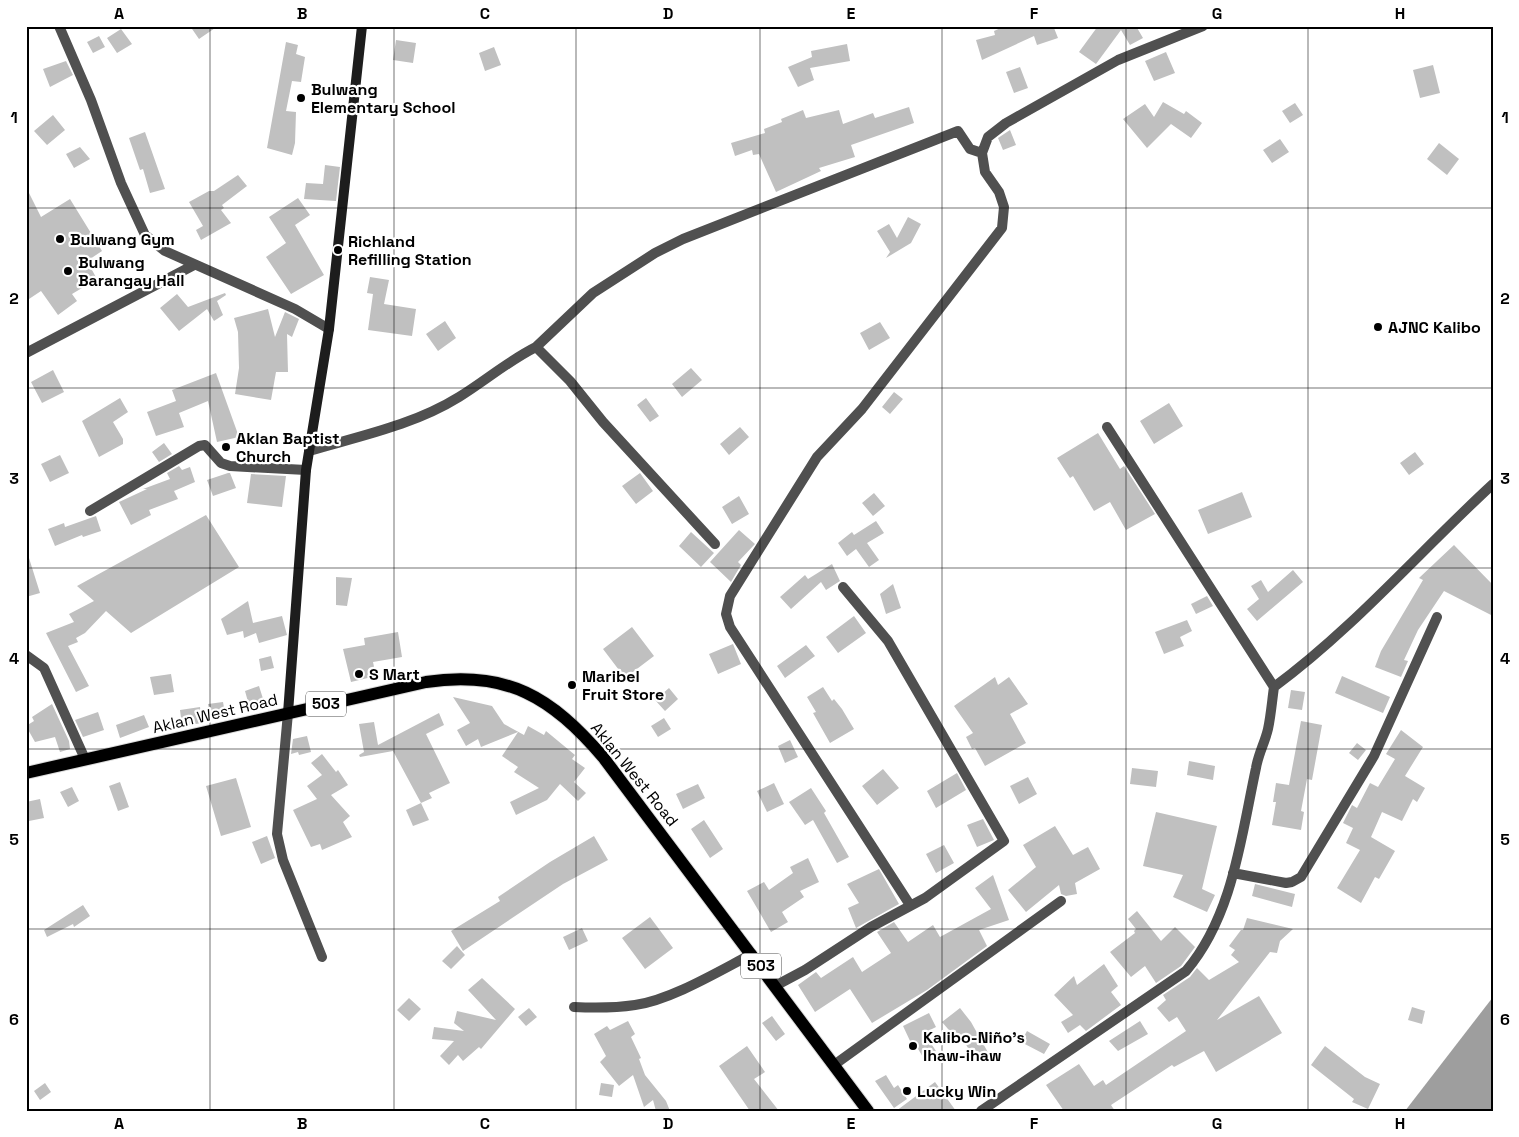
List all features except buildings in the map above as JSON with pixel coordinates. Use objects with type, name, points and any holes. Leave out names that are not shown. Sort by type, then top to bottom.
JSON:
[{"type":"main road","name":"Aklan West Road","points":[[26,773],[426,682],[453,678],[477,678],[501,683],[528,693],[545,703],[580,730],[604,757],[868,1111]]},
{"type":"street","points":[[59,26],[91,100],[121,183],[145,235],[165,251],[295,309],[329,329]]},
{"type":"street","points":[[322,956],[283,860],[277,834],[306,470],[329,329],[362,26]]},
{"type":"street","points":[[910,905],[730,627],[726,614],[730,596],[817,457],[862,409],[1002,228],[1004,207],[998,192],[985,172],[982,153],[988,136],[1006,123],[1118,60],[1203,26]]},
{"type":"street","points":[[310,451],[408,422],[458,398],[536,347],[593,293],[655,253],[683,239],[958,130],[970,149],[982,153]]},
{"type":"street","points":[[26,353],[194,265]]},
{"type":"street","points":[[536,347],[570,381],[603,422],[715,544]]},
{"type":"street","points":[[981,1111],[1186,971],[1199,956],[1220,915],[1233,873],[1257,762],[1268,730],[1274,687],[1108,427]]},
{"type":"street","points":[[90,511],[199,446],[205,445],[221,463],[230,466],[306,470]]},
{"type":"street","points":[[1274,687],[1331,642],[1441,531],[1493,484]]},
{"type":"street","points":[[775,986],[805,970],[871,927],[925,898],[970,868],[1004,840],[888,641],[843,587]]},
{"type":"street","points":[[1233,873],[1286,883],[1301,877],[1374,756],[1438,617]]},
{"type":"street","points":[[26,655],[44,668],[85,759]]},
{"type":"street","points":[[834,1065],[1061,901]]},
{"type":"street","points":[[574,1007],[602,1008],[637,1005],[665,997],[752,954]]},
{"type":"shaded area","points":[[1493,997],[1493,1111],[1405,1111]]},
{"type":"place","name":"Bulwang Elementary School","points":[[301,98]]},
{"type":"place","name":"Bulwang Gym","points":[[60,239]]},
{"type":"place","name":"Richland Refilling Station","points":[[338,250]]},
{"type":"place","name":"Bulwang Barangay Hall","points":[[68,271]]},
{"type":"place","name":"AJNC Kalibo","points":[[1378,327]]},
{"type":"place","name":"Aklan Baptist Church","points":[[226,447]]},
{"type":"place","name":"S Mart","points":[[359,674]]},
{"type":"place","name":"Maribel Fruit Store","points":[[572,685]]},
{"type":"place","name":"Kalibo-Niño's Ihaw-ihaw","points":[[913,1046]]},
{"type":"place","name":"Lucky Win","points":[[907,1091]]}]
